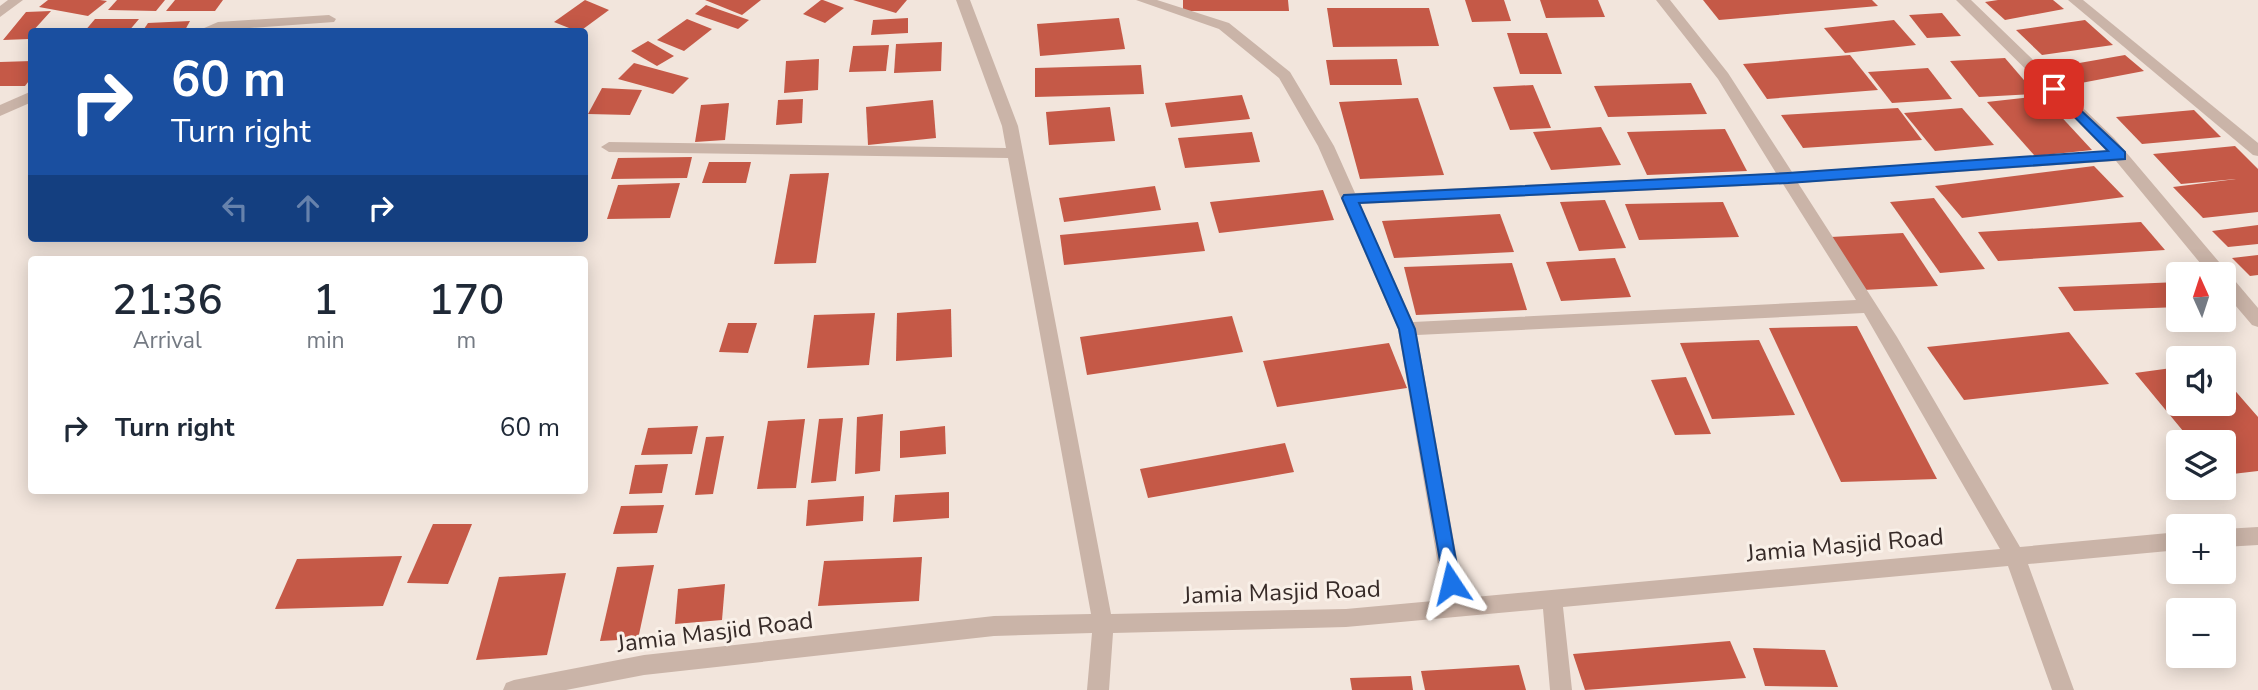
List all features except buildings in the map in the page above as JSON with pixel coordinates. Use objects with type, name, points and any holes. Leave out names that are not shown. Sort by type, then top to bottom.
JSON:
[{"type":"street","points":[[0,13],[16,0]]},
{"type":"street","points":[[963,0],[1010,126],[1103,624],[1098,690]]},
{"type":"street","points":[[1143,0],[1224,26],[1285,75],[1326,146],[1407,329],[1456,608]]},
{"type":"street","points":[[1663,0],[1723,75],[1868,306],[2015,556],[2063,690]]},
{"type":"street","points":[[1963,0],[2120,155],[2209,262]]},
{"type":"street","points":[[2075,0],[2258,151]]},
{"type":"street","points":[[213,28],[329,19]]},
{"type":"street","points":[[0,111],[28,98]]},
{"type":"street","points":[[609,147],[1015,153]]},
{"type":"street","points":[[1349,198],[1788,178],[2120,155]]},
{"type":"street","points":[[2236,294],[2258,320]]},
{"type":"street","points":[[1407,329],[1868,306]]},
{"type":"street","points":[[2236,537],[2258,536]]},
{"type":"street","name":"Jamia Masjid Road","points":[[520,689],[644,665],[994,626],[1346,618],[2166,542]]},
{"type":"street","points":[[1552,600],[1561,690]]},
{"type":"route","points":[[1451,583],[1407,329],[1349,198],[1788,178],[2120,155],[2054,89]]}]
